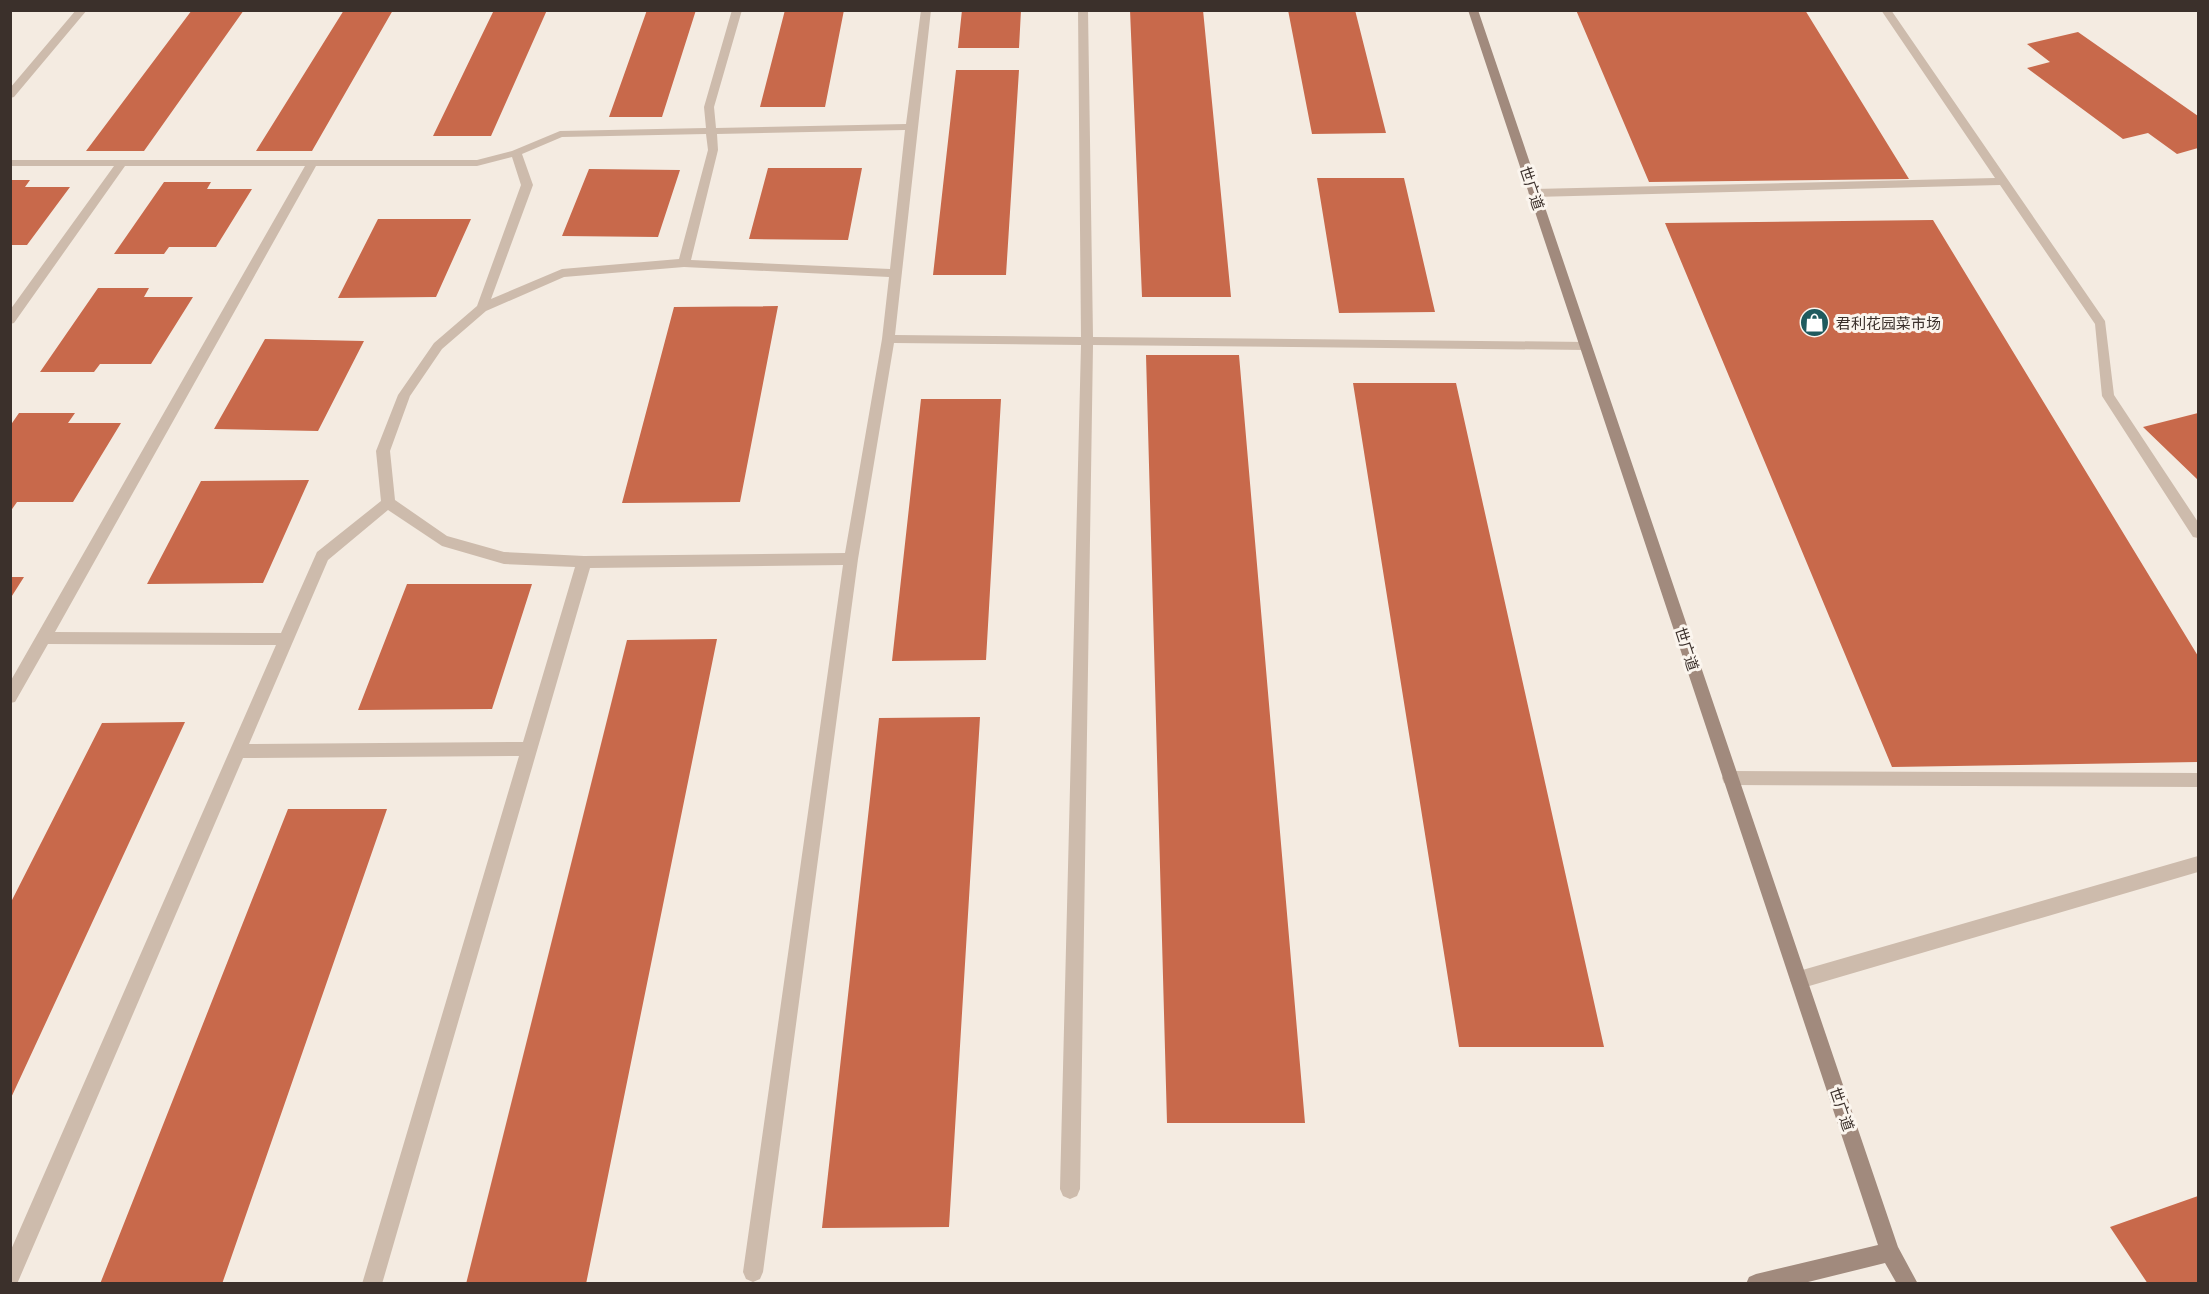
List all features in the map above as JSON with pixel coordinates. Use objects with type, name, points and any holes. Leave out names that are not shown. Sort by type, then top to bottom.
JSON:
[{"type":"street","name":"世广道","points":[[1473,10],[1890,1252],[1908,1284]]},
{"type":"street","points":[[1756,1284],[1890,1252]]},
{"type":"lane","points":[[10,95],[82,10]]},
{"type":"lane","points":[[684,263],[714,150],[709,107],[737,10]]},
{"type":"lane","points":[[753,1272],[851,559],[888,339],[926,10]]},
{"type":"lane","points":[[1070,1189],[1087,341],[1083,10]]},
{"type":"lane","points":[[1886,10],[2101,324],[2108,396],[2199,533]]},
{"type":"lane","points":[[10,163],[477,163],[516,153],[560,134],[710,129],[911,128]]},
{"type":"lane","points":[[482,308],[527,185],[516,153]]},
{"type":"lane","points":[[10,320],[122,163]]},
{"type":"lane","points":[[10,697],[312,163]]},
{"type":"lane","points":[[1534,193],[2003,181]]},
{"type":"lane","points":[[388,503],[383,451],[404,395],[438,346],[482,308],[562,273],[684,263],[895,273]]},
{"type":"lane","points":[[888,339],[1586,346]]},
{"type":"lane","points":[[388,503],[442,540],[504,558],[584,562],[851,559]]},
{"type":"lane","points":[[10,1276],[322,556],[388,503]]},
{"type":"lane","points":[[372,1284],[584,562]]},
{"type":"lane","points":[[44,638],[287,639]]},
{"type":"lane","points":[[238,751],[529,749]]},
{"type":"lane","points":[[1730,778],[2199,780]]},
{"type":"lane","points":[[1799,980],[2199,864]]},
{"type":"building","points":[[192,10],[244,10],[144,151],[86,151]]},
{"type":"building","points":[[344,10],[393,10],[312,151],[256,151]]},
{"type":"building","points":[[494,10],[547,10],[491,136],[433,136]]},
{"type":"building","points":[[647,10],[696,10],[662,117],[609,117]]},
{"type":"building","points":[[785,10],[844,10],[825,107],[760,107]]},
{"type":"building","points":[[962,10],[1021,10],[1019,48],[958,48]]},
{"type":"building","points":[[1130,10],[1203,10],[1231,297],[1142,297]]},
{"type":"building","points":[[1288,10],[1355,10],[1386,133],[1312,134]]},
{"type":"building","points":[[1576,10],[1805,10],[1909,179],[1649,182]]},
{"type":"building","points":[[2078,32],[2198,116],[2198,148],[2177,154],[2148,133],[2123,139],[2027,68],[2050,62],[2027,44]]},
{"type":"building","points":[[956,70],[1019,70],[1006,275],[933,275]]},
{"type":"building","points":[[768,168],[862,168],[848,240],[749,239]]},
{"type":"building","points":[[589,169],[680,170],[658,237],[562,236]]},
{"type":"building","points":[[1317,178],[1404,178],[1435,312],[1339,313]]},
{"type":"building","points":[[10,180],[30,180],[25,187],[70,187],[27,245],[10,245]]},
{"type":"building","points":[[164,182],[211,182],[207,189],[252,189],[216,247],[169,247],[164,254],[114,254]]},
{"type":"building","points":[[378,219],[471,219],[436,297],[338,298]]},
{"type":"building","points":[[1933,220],[2198,656],[2198,762],[1892,767],[1665,223]]},
{"type":"building","points":[[98,288],[149,288],[144,297],[193,297],[151,364],[100,364],[94,372],[40,372]]},
{"type":"building","points":[[778,306],[740,502],[622,503],[674,307]]},
{"type":"building","points":[[265,339],[364,341],[318,431],[214,429]]},
{"type":"building","points":[[1146,355],[1239,355],[1305,1123],[1167,1123]]},
{"type":"building","points":[[1353,383],[1456,383],[1604,1047],[1459,1047]]},
{"type":"building","points":[[921,399],[1001,399],[986,660],[892,661]]},
{"type":"building","points":[[19,413],[75,413],[68,423],[121,423],[73,502],[17,502],[10,512],[10,426]]},
{"type":"building","points":[[2198,413],[2198,480],[2143,427]]},
{"type":"building","points":[[309,480],[263,583],[147,584],[201,481]]},
{"type":"building","points":[[10,577],[24,577],[10,599]]},
{"type":"building","points":[[407,584],[532,584],[492,709],[358,710]]},
{"type":"building","points":[[717,639],[586,1284],[466,1284],[627,640]]},
{"type":"building","points":[[980,717],[949,1227],[822,1228],[879,718]]},
{"type":"building","points":[[185,722],[10,1100],[10,904],[102,723]]},
{"type":"building","points":[[288,809],[387,809],[222,1284],[100,1284]]},
{"type":"building","points":[[2198,1196],[2198,1284],[2148,1284],[2110,1227]]},
{"type":"place","name":"君利花园菜市场","points":[[1815,323]]}]
